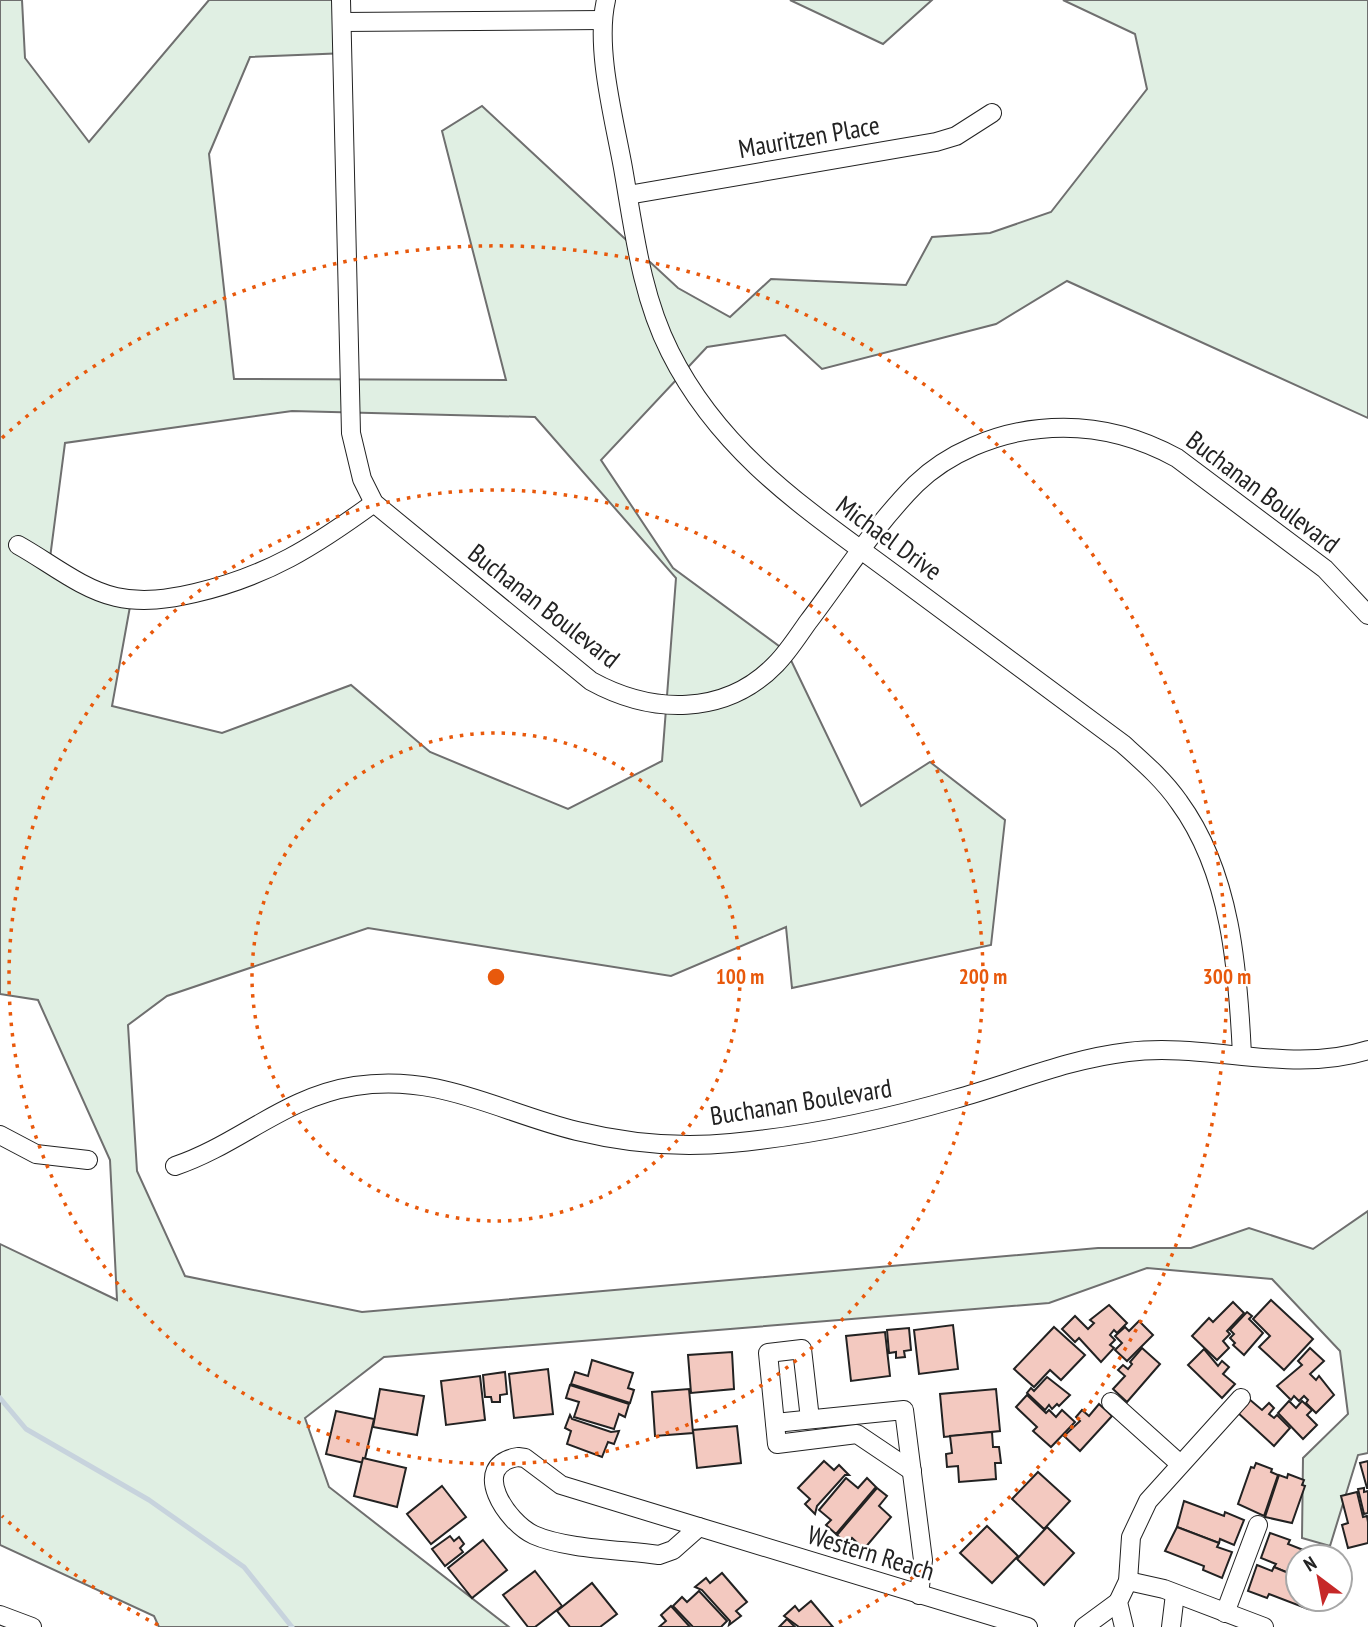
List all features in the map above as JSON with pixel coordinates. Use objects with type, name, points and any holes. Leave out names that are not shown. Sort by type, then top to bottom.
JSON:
[{"type":"street","name":"Buchanan Boulevard","points":[[341,0],[351,433],[362,479],[374,503],[591,681],[628,698],[696,707],[722,698],[752,682],[776,664],[862,550],[918,483],[950,459],[980,444],[1016,433],[1058,427],[1095,430],[1147,443],[1177,458],[1325,569],[1368,615]]},
{"type":"street","name":"Michael Drive","points":[[606,0],[601,20],[639,261],[654,314],[669,352],[699,402],[723,435],[764,476],[1123,744],[1155,773],[1180,803],[1201,839],[1220,886],[1236,978],[1242,1055]]},
{"type":"street","points":[[342,22],[601,20]]},
{"type":"street","name":"Mauritzen Place","points":[[628,195],[936,142],[956,136],[992,113]]},
{"type":"street","points":[[18,545],[80,581],[114,597],[158,600],[212,589],[267,571],[317,544],[374,503]]},
{"type":"street","name":"Buchanan Boulevard","points":[[175,1166],[219,1149],[268,1116],[291,1105],[333,1091],[362,1086],[408,1084],[440,1087],[579,1132],[638,1142],[703,1145],[779,1138],[869,1122],[957,1099],[1066,1064],[1106,1055],[1164,1049],[1319,1061],[1368,1050]]},
{"type":"street","points":[[0,1135],[36,1154],[88,1160]]},
{"type":"street","points":[[810,1419],[802,1349],[768,1353],[776,1444],[857,1434],[912,1471]]},
{"type":"street","points":[[1084,1627],[1118,1602],[1128,1581],[1130,1544],[1137,1520],[1148,1501],[1241,1398]]},
{"type":"street","points":[[1111,1402],[1180,1464]]},
{"type":"street","points":[[775,1423],[904,1410],[923,1560],[919,1595]]},
{"type":"street","points":[[854,1415],[857,1434]]},
{"type":"street","name":"Western Reach","points":[[699,1527],[673,1549],[659,1555],[541,1538],[530,1534],[510,1515],[494,1489],[492,1478],[502,1462],[509,1458],[525,1458],[561,1485],[699,1527],[919,1595],[1006,1625],[1028,1627]]},
{"type":"street","points":[[1225,1612],[1258,1525]]},
{"type":"street","points":[[1128,1581],[1175,1594],[1264,1627]]},
{"type":"street","points":[[1171,1627],[1175,1594]]},
{"type":"street","points":[[1118,1602],[1124,1627]]},
{"type":"street","points":[[0,1615],[32,1627]]},
{"type":"green space","points":[[0,0],[22,0],[25,58],[89,142],[209,0],[345,0],[347,53],[250,57],[209,154],[234,379],[506,380],[442,131],[482,106],[678,288],[730,317],[771,279],[906,285],[932,237],[990,233],[1051,212],[1147,89],[1135,34],[1063,0],[1368,0],[1368,418],[1067,281],[996,324],[822,369],[785,335],[707,347],[601,460],[673,568],[787,652],[861,806],[930,762],[1005,820],[991,945],[792,988],[786,927],[671,976],[368,928],[167,996],[128,1025],[137,1171],[185,1276],[362,1312],[1098,1248],[1191,1248],[1249,1228],[1313,1249],[1368,1211],[1368,1453],[1358,1455],[1331,1543],[1302,1538],[1303,1458],[1348,1414],[1340,1351],[1272,1279],[1147,1268],[1049,1303],[384,1357],[305,1418],[329,1487],[509,1627],[159,1627],[154,1616],[0,1545],[0,1244],[117,1300],[110,1160],[38,1000],[0,994]],"holes":[[[292,411],[535,417],[676,578],[662,761],[568,809],[430,752],[351,685],[222,733],[112,706],[131,601],[50,558],[65,443]]]},
{"type":"green space","points":[[790,0],[932,0],[883,44]]},
{"type":"building","points":[[1271,1300],[1313,1339],[1284,1370],[1259,1347],[1270,1336],[1253,1319]]},
{"type":"building","points":[[1233,1302],[1244,1313],[1227,1331],[1230,1334],[1223,1341],[1229,1348],[1217,1360],[1192,1336],[1209,1318],[1213,1322]]},
{"type":"building","points":[[1109,1305],[1127,1323],[1117,1333],[1114,1330],[1110,1335],[1115,1340],[1110,1345],[1114,1348],[1101,1362],[1079,1338],[1075,1342],[1062,1329],[1075,1316],[1088,1329],[1094,1323],[1090,1320]]},
{"type":"building","points":[[1247,1312],[1252,1316],[1249,1319],[1263,1333],[1244,1355],[1233,1345],[1235,1343],[1230,1338],[1234,1334],[1230,1330]]},
{"type":"building","points":[[1139,1321],[1153,1335],[1127,1361],[1115,1350],[1122,1343],[1115,1336],[1125,1327],[1129,1331]]},
{"type":"building","points":[[953,1325],[958,1369],[919,1374],[914,1330]]},
{"type":"building","points":[[1054,1327],[1085,1355],[1061,1380],[1050,1370],[1034,1387],[1014,1369]]},
{"type":"building","points":[[909,1328],[911,1350],[904,1351],[905,1357],[896,1358],[896,1352],[889,1353],[887,1330]]},
{"type":"building","points":[[885,1332],[890,1376],[851,1381],[846,1336]]},
{"type":"building","points":[[1142,1348],[1160,1364],[1127,1402],[1113,1389],[1125,1376],[1118,1370],[1123,1365],[1128,1369],[1132,1364],[1130,1362]]},
{"type":"building","points":[[1310,1348],[1324,1361],[1310,1374],[1316,1380],[1319,1376],[1334,1395],[1316,1413],[1306,1403],[1308,1400],[1304,1396],[1299,1401],[1294,1396],[1291,1400],[1277,1386],[1302,1365],[1298,1361]]},
{"type":"building","points":[[1204,1349],[1218,1366],[1222,1361],[1229,1367],[1223,1374],[1235,1384],[1222,1398],[1188,1365]]},
{"type":"building","points":[[732,1352],[734,1389],[691,1393],[688,1355]]},
{"type":"building","points":[[592,1360],[633,1373],[628,1388],[634,1390],[630,1403],[571,1384],[575,1372],[588,1376]]},
{"type":"building","points":[[548,1369],[553,1414],[514,1418],[509,1374]]},
{"type":"building","points":[[505,1372],[507,1394],[500,1395],[500,1402],[492,1402],[491,1397],[485,1397],[483,1375]]},
{"type":"building","points":[[480,1376],[485,1420],[446,1425],[441,1381]]},
{"type":"building","points":[[1047,1377],[1070,1395],[1059,1406],[1057,1404],[1052,1409],[1049,1405],[1045,1410],[1027,1393],[1031,1388],[1034,1391]]},
{"type":"building","points":[[570,1385],[629,1404],[625,1417],[619,1414],[614,1429],[574,1417],[579,1402],[566,1398]]},
{"type":"building","points":[[380,1389],[424,1396],[417,1435],[373,1427]]},
{"type":"building","points":[[689,1389],[693,1433],[655,1436],[652,1392]]},
{"type":"building","points":[[996,1389],[1000,1431],[944,1437],[940,1394]]},
{"type":"building","points":[[1027,1395],[1046,1413],[1049,1410],[1056,1417],[1062,1410],[1075,1422],[1051,1447],[1033,1431],[1037,1427],[1016,1407]]},
{"type":"building","points":[[1249,1399],[1262,1410],[1269,1403],[1274,1408],[1269,1414],[1274,1418],[1277,1415],[1290,1428],[1274,1446],[1237,1412]]},
{"type":"building","points":[[1289,1401],[1296,1408],[1302,1401],[1312,1410],[1307,1415],[1317,1425],[1303,1439],[1278,1413]]},
{"type":"building","points":[[1099,1404],[1112,1416],[1080,1451],[1064,1436],[1080,1421],[1076,1417],[1082,1410],[1089,1416]]},
{"type":"building","points":[[336,1411],[374,1419],[364,1463],[326,1454]]},
{"type":"building","points":[[570,1415],[572,1419],[611,1432],[619,1431],[614,1444],[608,1442],[602,1457],[567,1444],[571,1431],[565,1428]]},
{"type":"building","points":[[737,1426],[741,1463],[697,1468],[693,1430]]},
{"type":"building","points":[[992,1432],[993,1447],[999,1447],[1001,1463],[995,1463],[996,1479],[959,1482],[958,1466],[947,1467],[946,1454],[952,1453],[950,1436]]},
{"type":"building","points":[[363,1458],[406,1468],[397,1507],[354,1496]]},
{"type":"building","points":[[824,1461],[834,1470],[839,1465],[849,1475],[845,1475],[817,1506],[815,1514],[805,1504],[810,1499],[798,1488]]},
{"type":"building","points":[[1368,1461],[1368,1488],[1367,1488],[1360,1463]]},
{"type":"building","points":[[1256,1463],[1272,1469],[1271,1472],[1278,1475],[1264,1516],[1238,1504],[1251,1467],[1254,1468]]},
{"type":"building","points":[[1038,1472],[1070,1501],[1044,1529],[1012,1499]]},
{"type":"building","points":[[1288,1474],[1304,1480],[1302,1485],[1305,1486],[1292,1523],[1265,1517],[1279,1475],[1287,1478]]},
{"type":"building","points":[[846,1478],[858,1488],[867,1478],[876,1487],[836,1534],[826,1525],[831,1520],[819,1510]]},
{"type":"building","points":[[442,1486],[466,1517],[431,1544],[407,1514]]},
{"type":"building","points":[[877,1488],[887,1496],[879,1506],[891,1517],[864,1549],[852,1538],[847,1544],[837,1535]]},
{"type":"building","points":[[1364,1488],[1364,1492],[1368,1491],[1368,1513],[1364,1514],[1358,1489]]},
{"type":"building","points":[[1357,1492],[1363,1517],[1367,1516],[1368,1543],[1354,1546],[1354,1543],[1347,1543],[1342,1525],[1348,1523],[1341,1496]]},
{"type":"building","points":[[1184,1501],[1224,1516],[1225,1512],[1244,1520],[1234,1545],[1220,1539],[1219,1543],[1177,1527]]},
{"type":"building","points":[[987,1526],[1018,1556],[992,1583],[960,1553]]},
{"type":"building","points":[[1047,1527],[1074,1553],[1044,1585],[1017,1559]]},
{"type":"building","points":[[1177,1527],[1219,1543],[1217,1547],[1232,1552],[1222,1578],[1203,1570],[1204,1566],[1165,1551]]},
{"type":"building","points":[[1270,1533],[1290,1540],[1284,1543],[1284,1571],[1274,1567],[1276,1564],[1261,1558]]},
{"type":"building","points":[[450,1536],[454,1541],[459,1537],[464,1544],[460,1548],[463,1552],[445,1566],[432,1549]]},
{"type":"building","points":[[483,1540],[507,1570],[472,1598],[448,1568]]},
{"type":"building","points":[[1257,1565],[1272,1571],[1274,1567],[1284,1571],[1284,1600],[1269,1594],[1267,1598],[1248,1591]]},
{"type":"building","points":[[535,1571],[562,1606],[535,1627],[528,1627],[503,1595]]},
{"type":"building","points":[[722,1573],[747,1602],[736,1611],[741,1616],[729,1625],[730,1621],[702,1590],[695,1587],[706,1578],[710,1583]]},
{"type":"building","points":[[592,1583],[617,1614],[600,1627],[570,1627],[557,1611]]},
{"type":"building","points":[[699,1591],[727,1621],[721,1627],[693,1627],[673,1606],[682,1597],[687,1602]]},
{"type":"building","points":[[811,1601],[833,1627],[799,1627],[784,1616],[795,1606],[799,1611]]},
{"type":"building","points":[[671,1606],[690,1627],[659,1627],[666,1621],[661,1615]]},
{"type":"building","points":[[787,1619],[795,1627],[779,1627]]},
{"type":"waterway","points":[[0,1398],[26,1429],[149,1500],[244,1567],[292,1627]]}]
